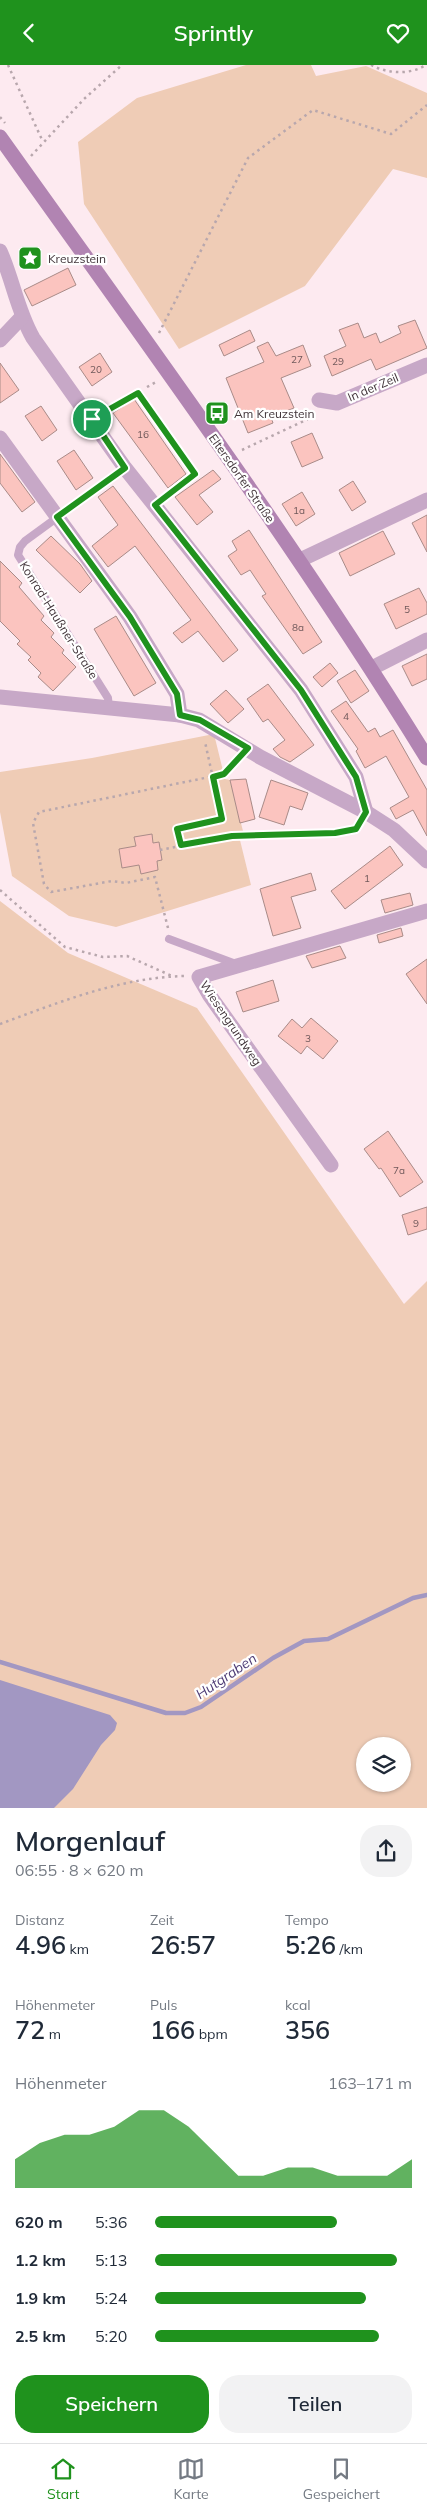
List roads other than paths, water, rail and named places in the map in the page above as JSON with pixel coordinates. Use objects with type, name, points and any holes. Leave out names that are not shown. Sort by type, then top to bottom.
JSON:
[{"type":"street","name":"Eltersdorfer Straße","points":[[0,137],[153,342],[169,375],[300,560],[372,668],[427,758]]},
{"type":"street","points":[[0,251],[7,266],[21,318],[125,468],[301,690],[356,777],[366,812]]},
{"type":"street","points":[[0,340],[21,318]]},
{"type":"street","name":"In der Zeil","points":[[319,400],[337,403],[427,365]]},
{"type":"street","points":[[0,438],[130,617],[177,694],[180,715]]},
{"type":"street","points":[[300,560],[427,500]]},
{"type":"street","points":[[372,668],[427,640]]},
{"type":"street","points":[[0,697],[180,715],[200,720],[366,812],[394,830],[427,861]]},
{"type":"street","name":"Wiesengrundweg","points":[[331,1165],[210,996],[199,977],[427,911]]},
{"type":"lane","points":[[138,393],[195,474],[155,505]]},
{"type":"lane","points":[[57,517],[125,468]]},
{"type":"lane","name":"Konrad-Haußner-Straße","points":[[57,517],[25,541],[20,547],[18,555],[108,698],[109,708]]},
{"type":"lane","points":[[169,939],[238,965]]},
{"type":"waterway","name":"Hutgraben","points":[[0,1662],[166,1713],[185,1713],[201,1707],[273,1658],[304,1641],[328,1639],[413,1598],[427,1595]]},
{"type":"place","name":"Kreuzstein","points":[[30,258]]},
{"type":"place","name":"Am Kreuzstein","points":[[217,413]]}]
